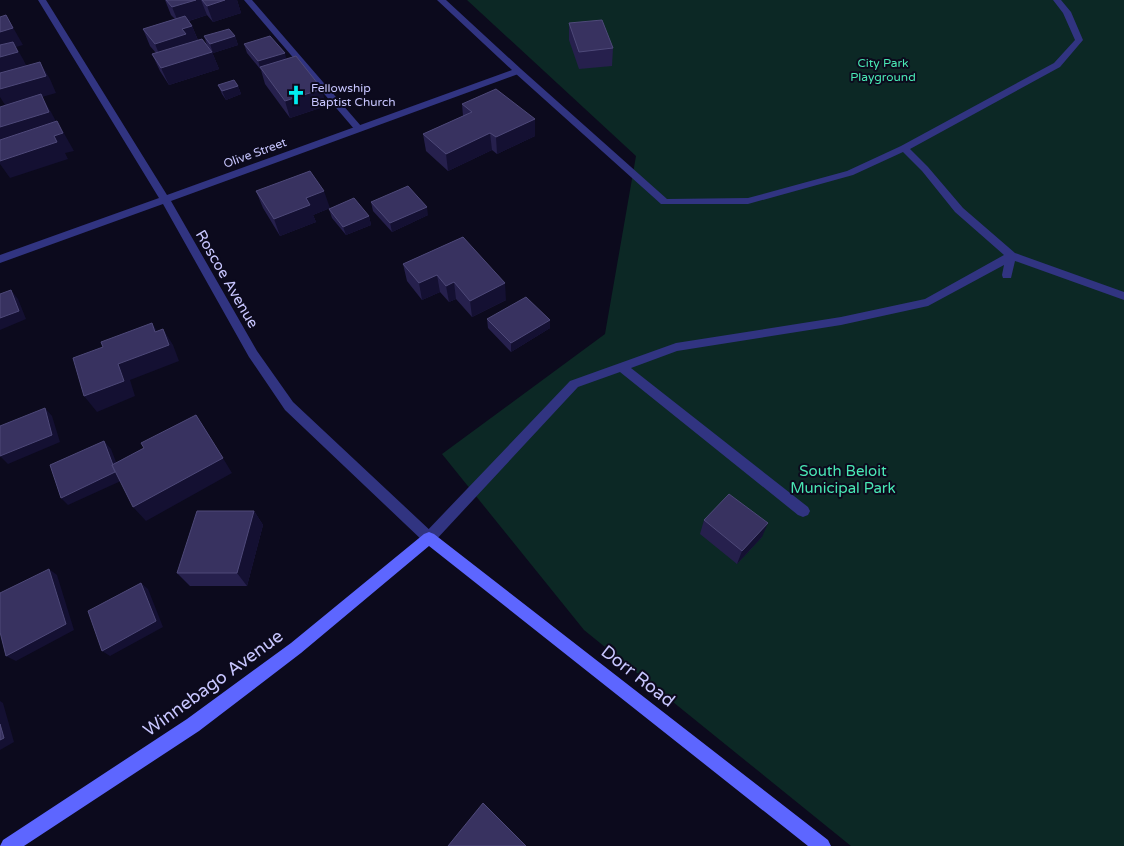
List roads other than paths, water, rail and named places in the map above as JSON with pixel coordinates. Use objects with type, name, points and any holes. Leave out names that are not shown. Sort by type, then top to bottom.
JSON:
[{"type":"street","name":"Roscoe Avenue","points":[[42,0],[165,199],[253,354],[289,406],[429,538]]},
{"type":"street","points":[[248,0],[358,128]]},
{"type":"street","points":[[442,0],[518,71],[665,202],[748,201],[850,173],[904,148],[1057,65],[1079,40],[1066,12],[1057,0]]},
{"type":"street","name":"Olive Street","points":[[0,259],[518,71]]},
{"type":"street","points":[[904,148],[926,168],[959,210],[1011,256],[1124,296]]},
{"type":"street","points":[[1007,275],[1011,256]]},
{"type":"street","points":[[429,538],[574,384],[676,347],[841,321],[928,302],[1011,256]]},
{"type":"street","points":[[622,367],[803,511]]},
{"type":"street","name":"Winnebago Avenue","points":[[9,846],[193,725],[296,648],[429,538]]},
{"type":"street","name":"Dorr Road","points":[[429,538],[822,846]]},
{"type":"place","name":"Fellowship Baptist Church","points":[[296,95]]},
{"type":"park label","name":"City Park Playground","points":[[883,70]]},
{"type":"park label","name":"South Beloit Municipal Park","points":[[843,480]]}]
